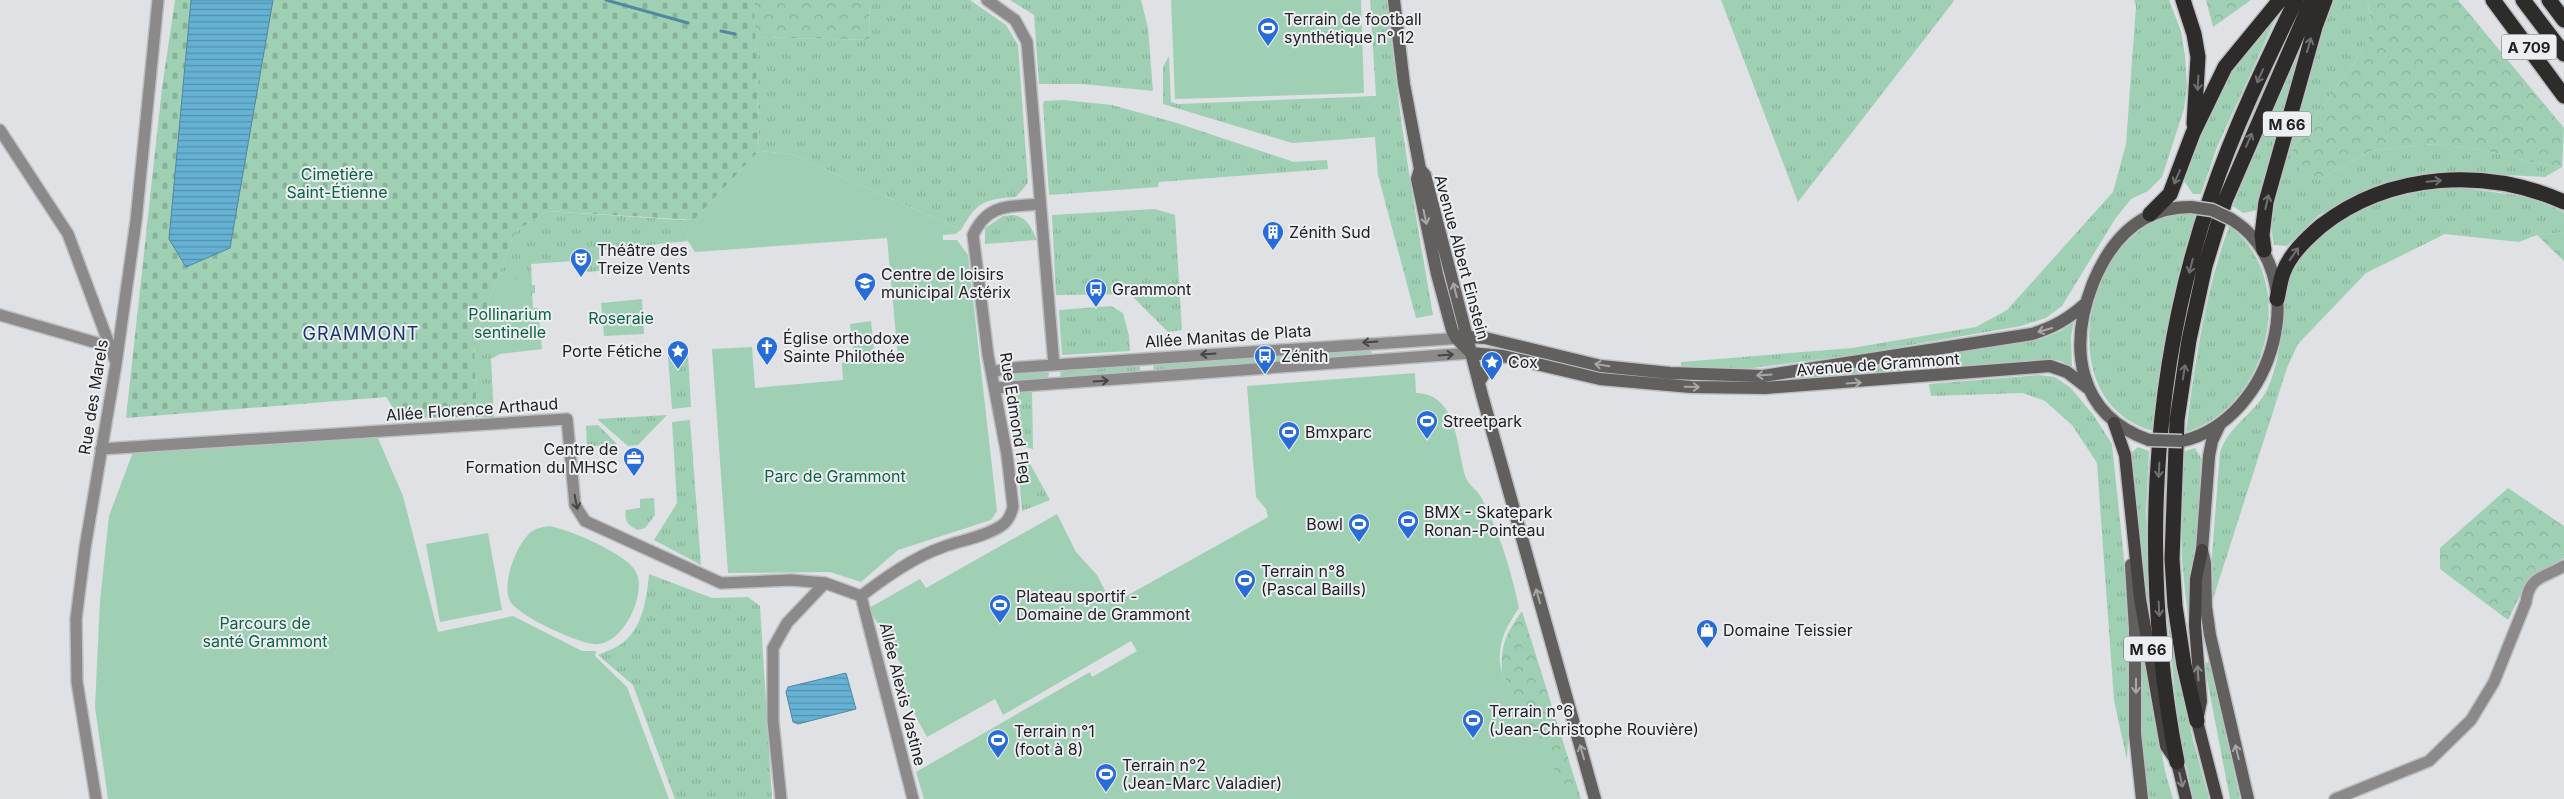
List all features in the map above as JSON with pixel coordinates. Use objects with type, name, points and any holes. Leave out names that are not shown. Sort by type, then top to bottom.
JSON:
[{"type":"highway","points":[[2183,0],[2194,34],[2198,57],[2193,133]]},
{"type":"highway","points":[[2150,214],[2170,194],[2193,133],[2225,67],[2280,0]]},
{"type":"highway","name":"M 66","points":[[2177,762],[2169,719],[2162,657],[2156,561],[2161,441],[2173,342],[2190,267],[2211,196],[2233,138],[2296,0]]},
{"type":"highway","name":"M 66","points":[[2197,720],[2184,665],[2175,606],[2172,559],[2177,420],[2189,340],[2205,266],[2225,201],[2312,0]]},
{"type":"highway","name":"M 66","points":[[2264,250],[2262,235],[2266,202],[2315,27],[2325,0]]},
{"type":"highway","name":"A 709","points":[[2493,0],[2564,96]]},
{"type":"highway","name":"A 709","points":[[2523,0],[2564,54]]},
{"type":"highway","points":[[2549,0],[2564,20]]},
{"type":"highway","points":[[2277,299],[2283,273],[2293,254],[2309,236],[2334,216],[2366,199],[2416,183],[2466,179],[2524,187],[2564,202]]},
{"type":"main road","name":"Avenue Albert Einstein","points":[[1394,0],[1404,84],[1420,169],[1417,179],[1437,274],[1462,338],[1471,353],[1595,799]]},
{"type":"main road","points":[[2179,207],[2191,207],[2212,210],[2231,219],[2251,234],[2264,250],[2274,277],[2277,299],[2276,331],[2261,376],[2240,407],[2220,424],[2203,435],[2182,441],[2149,440],[2124,430],[2114,423],[2104,414],[2089,389],[2080,363],[2079,339],[2085,304],[2100,266],[2114,242],[2125,231],[2150,214],[2179,207]]},
{"type":"main road","name":"Avenue de Grammont","points":[[1462,338],[1485,338],[1601,366],[1670,373],[1763,376],[2032,334],[2053,328],[2066,321],[2085,304]]},
{"type":"main road","name":"Avenue de Grammont","points":[[1471,353],[1503,356],[1600,379],[1662,386],[1765,388],[2050,366],[2067,372],[2089,389]]},
{"type":"main road","points":[[1479,382],[1491,363],[1503,356]]},
{"type":"main road","points":[[1662,386],[1670,373]]},
{"type":"main road","name":"M 66","points":[[2114,423],[2125,454],[2131,533],[2146,638],[2166,746],[2177,762],[2186,799]]},
{"type":"main road","name":"M 66","points":[[2217,799],[2197,720],[2201,701],[2195,626],[2196,579],[2202,550],[2209,456],[2212,441],[2220,424]]},
{"type":"main road","points":[[2131,533],[2129,547],[2136,667],[2135,734],[2142,799]]},
{"type":"main road","name":"M 66","points":[[2202,550],[2210,635],[2248,799]]},
{"type":"street","name":"Rue des Marels","points":[[96,799],[76,682],[76,619],[85,548],[116,364],[136,221],[158,0]]},
{"type":"street","points":[[987,0],[1014,20],[1027,42],[1054,365]]},
{"type":"street","points":[[0,130],[68,234],[116,364]]},
{"type":"street","name":"Rue Edmond Fleg","points":[[861,596],[887,576],[941,547],[979,536],[1002,526],[1011,515],[1013,507],[1008,464],[992,372],[973,235],[979,223],[997,209],[1040,204]]},
{"type":"street","points":[[0,315],[111,347]]},
{"type":"street","name":"Allée Manitas de Plata","points":[[992,372],[1054,365],[1462,338]]},
{"type":"street","points":[[996,388],[1471,353]]},
{"type":"street","name":"Allée Florence Arthaud","points":[[101,449],[567,419],[575,505],[585,521],[721,583],[791,580],[825,583],[861,596]]},
{"type":"street","points":[[2335,799],[2429,761],[2471,720],[2494,682],[2526,602],[2527,591],[2534,580],[2564,566]]},
{"type":"street","points":[[781,799],[773,721],[773,648],[787,623],[825,583]]},
{"type":"street","name":"Allée Alexis Vastine","points":[[861,596],[913,799]]},
{"type":"green space","name":"Cimetière Saint-Étienne","points":[[175,0],[754,0],[759,151],[694,220],[547,211],[515,232],[474,338],[477,417],[400,418],[386,397],[126,418],[162,88]]},
{"type":"green space","points":[[754,0],[869,0],[870,40],[755,37]]},
{"type":"green space","points":[[869,0],[970,0],[1006,25],[1018,45],[1028,183],[1016,197],[996,199],[977,208],[961,230],[791,154],[759,151],[755,37],[870,40]]},
{"type":"green space","points":[[1010,0],[1141,0],[1148,28],[1153,91],[1083,84],[1039,84],[1034,15]]},
{"type":"green space","name":"Terrain de football synthétique n° 12","points":[[1171,0],[1361,0],[1364,93],[1175,99]]},
{"type":"green space","points":[[1370,0],[1388,0],[1401,119],[1433,315],[1416,318],[1378,175],[1375,137],[1292,143],[1163,104],[1163,67],[1169,56],[1171,102],[1178,104],[1376,96]]},
{"type":"green space","points":[[1721,0],[1953,0],[1954,1],[1798,202]]},
{"type":"green space","points":[[2134,0],[2169,0],[2181,31],[2185,56],[2187,87],[2184,109],[2162,177],[2148,191],[2131,199],[2115,219],[2062,306],[2046,318],[2021,326],[1852,355],[1737,370],[1686,370],[1681,367],[1681,362],[1852,348],[1976,327],[2007,310],[2113,192],[2126,144],[2136,6]]},
{"type":"green space","points":[[2206,0],[2251,0],[2213,27]]},
{"type":"green space","points":[[2332,0],[2367,0],[2373,30],[2355,62],[2292,148],[2318,180],[2370,151],[2434,144],[2479,149],[2531,162],[2562,167],[2545,177],[2462,173],[2431,174],[2394,180],[2319,215],[2287,246],[2274,245],[2272,216],[2292,126],[2317,42]]},
{"type":"green space","points":[[2367,0],[2458,0],[2564,128],[2562,167],[2531,162],[2479,149],[2434,144],[2370,151],[2318,180],[2302,180],[2292,148],[2355,62],[2373,30]]},
{"type":"green space","points":[[2281,7],[2217,147],[2201,194],[2193,194],[2184,181],[2206,115],[2238,57]]},
{"type":"green space","points":[[2303,40],[2306,41],[2258,210],[2243,213],[2233,206],[2270,109]]},
{"type":"green space","points":[[1063,100],[1112,105],[1177,123],[1294,162],[1327,160],[1328,169],[1159,182],[1158,187],[1049,195],[1043,105],[1044,101]]},
{"type":"green space","name":"Parc de Grammont","points":[[759,151],[791,154],[961,230],[955,234],[943,235],[943,240],[957,240],[968,255],[997,511],[991,520],[898,550],[861,582],[830,572],[728,573],[712,349],[752,347],[755,388],[843,380],[842,363],[855,361],[850,324],[871,321],[875,360],[898,357],[887,238],[695,252],[688,241],[682,220],[694,220]]},
{"type":"green space","points":[[2456,187],[2529,197],[2564,212],[2564,232],[2537,235],[2519,242],[2445,234],[2366,273],[2298,344],[2287,368],[2213,599],[2212,556],[2220,452],[2230,433],[2259,402],[2270,383],[2278,356],[2287,289],[2292,270],[2316,240],[2333,226],[2351,215],[2371,206],[2414,193]]},
{"type":"green space","points":[[1155,209],[1175,215],[1182,330],[1168,332],[1130,294],[1056,295],[1052,215]]},
{"type":"green space","points":[[547,211],[682,220],[688,241],[599,250],[600,271],[587,272],[588,260],[531,264],[532,285],[535,285],[535,293],[532,293],[533,308],[538,308],[542,349],[500,354],[491,359],[494,417],[477,417],[474,338],[515,232]]},
{"type":"green space","points":[[2183,214],[2197,214],[2170,322],[2160,376],[2153,431],[2124,417],[2105,396],[2093,370],[2089,340],[2092,309],[2102,280],[2117,253],[2138,232],[2153,222]]},
{"type":"green space","points":[[1014,215],[1026,221],[1037,240],[985,244],[985,228],[1003,216]]},
{"type":"green space","points":[[2229,226],[2251,249],[2264,277],[2269,308],[2265,340],[2255,370],[2237,397],[2214,418],[2186,432],[2197,354],[2207,302]]},
{"type":"green space","points":[[2564,232],[2564,261],[2537,235]]},
{"type":"green space","name":"Pollinarium sentinelle","points":[[530,279],[532,310],[537,310],[540,348],[476,353],[476,339],[498,280]]},
{"type":"green space","name":"Roseraie","points":[[642,299],[644,334],[604,336],[601,303]]},
{"type":"green space","points":[[1111,306],[1123,313],[1129,336],[1130,351],[1062,355],[1059,310]]},
{"type":"green space","points":[[2074,321],[2071,337],[2072,368],[2061,361],[2046,359],[1764,384],[1687,381],[1738,380],[2041,339],[2061,331]]},
{"type":"green space","points":[[1371,347],[1372,357],[1154,372],[1153,363]]},
{"type":"green space","points":[[678,351],[688,354],[691,407],[672,409],[668,357]]},
{"type":"green space","points":[[1140,364],[1140,375],[1061,380],[1060,370]]},
{"type":"green space","points":[[1046,371],[1049,373],[1048,379],[1008,382],[1005,378],[1008,373]]},
{"type":"green space","points":[[1415,373],[1416,393],[1430,396],[1441,403],[1448,413],[1457,439],[1466,478],[1469,484],[1481,496],[1500,539],[1509,566],[1519,608],[1509,623],[1503,639],[1500,655],[1502,673],[1568,794],[1559,799],[924,799],[916,772],[1090,672],[1092,677],[1137,651],[1131,641],[1003,715],[995,699],[927,737],[897,683],[903,668],[869,608],[920,579],[926,588],[1057,514],[1076,552],[1097,575],[1112,604],[1268,517],[1266,509],[1256,497],[1247,386]]},
{"type":"green space","points":[[2039,375],[2055,377],[2071,388],[2094,416],[2112,444],[2127,588],[2131,681],[2127,760],[2114,700],[2097,463],[2072,425],[2045,401],[2023,393],[1931,396],[1929,384]]},
{"type":"green space","points":[[1032,390],[1033,449],[1013,444],[1009,393]]},
{"type":"green space","points":[[667,415],[638,445],[628,446],[597,419]]},
{"type":"green space","points":[[690,420],[701,565],[654,540],[677,503],[672,422]]},
{"type":"green space","points":[[598,425],[617,444],[587,447],[586,426]]},
{"type":"green space","name":"Parcours de santé Grammont","points":[[377,436],[403,496],[438,632],[513,616],[582,651],[596,651],[595,656],[627,687],[669,799],[108,799],[95,707],[100,601],[109,516],[133,452]]},
{"type":"green space","points":[[2138,447],[2149,451],[2146,512],[2151,623],[2148,624],[2131,453]]},
{"type":"green space","points":[[2195,448],[2201,458],[2192,629],[2189,629],[2182,561],[2182,452]]},
{"type":"green space","points":[[1028,460],[1050,500],[1022,511],[1018,464]]},
{"type":"green space","points":[[2508,488],[2564,526],[2564,558],[2528,579],[2508,620],[2440,569],[2440,548]]},
{"type":"green space","points":[[654,498],[655,515],[645,528],[638,530],[629,525],[626,520],[626,510],[640,508],[640,499]]},
{"type":"green space","points":[[549,526],[584,537],[612,551],[632,567],[637,574],[639,584],[638,595],[634,607],[622,630],[613,638],[603,643],[593,644],[585,642],[535,621],[515,607],[510,601],[508,594],[509,575],[516,554],[531,532]]},
{"type":"green space","points":[[488,533],[502,610],[440,622],[426,544]]},
{"type":"green space","points":[[649,574],[712,598],[748,597],[760,606],[772,799],[675,799],[633,685],[598,655],[613,649],[632,634],[643,610]]},
{"type":"green space","points":[[2166,603],[2169,604],[2192,736],[2209,799],[2193,799],[2178,725]]},
{"type":"green space","points":[[1522,611],[1581,799],[1559,799],[1567,794],[1502,673],[1502,655],[1505,640]]},
{"type":"green space","points":[[2140,646],[2142,646],[2165,771],[2173,799],[2147,799],[2140,733]]},
{"type":"green space","points":[[2210,662],[2240,799],[2230,799],[2204,663]]},
{"type":"water","points":[[191,0],[273,0],[230,248],[186,267],[169,239]]},
{"type":"water","points":[[846,673],[856,709],[798,724],[793,722],[786,692],[788,687]]},
{"type":"waterway","points":[[606,0],[688,23]]},
{"type":"waterway","points":[[721,31],[735,34]]},
{"type":"place","name":"Terrain de football synthétique n° 12","points":[[1268,47]]},
{"type":"place","name":"Zénith Sud","points":[[1273,251]]},
{"type":"place","name":"Théâtre des Treize Vents","points":[[581,278]]},
{"type":"place","name":"Centre de loisirs municipal Astérix","points":[[865,302]]},
{"type":"place","name":"Grammont","points":[[1096,308]]},
{"type":"place","name":"Église orthodoxe Sainte Philothée","points":[[767,366]]},
{"type":"place","name":"Porte Fétiche","points":[[678,370]]},
{"type":"place","name":"Zénith","points":[[1265,375]]},
{"type":"place","name":"Cox","points":[[1492,381]]},
{"type":"place","name":"Streetpark","points":[[1427,440]]},
{"type":"place","name":"Bmxparc","points":[[1289,451]]},
{"type":"place","name":"Centre de Formation du MHSC","points":[[634,477]]},
{"type":"place","name":"BMX - Skatepark Ronan-Pointeau","points":[[1408,540]]},
{"type":"place","name":"Bowl","points":[[1359,543]]},
{"type":"place","name":"Terrain n°8 (Pascal Baills)","points":[[1245,599]]},
{"type":"place","name":"Plateau sportif - Domaine de Grammont","points":[[1000,624]]},
{"type":"place","name":"Domaine Teissier","points":[[1707,649]]},
{"type":"place","name":"Terrain n°6 (Jean-Christophe Rouvière)","points":[[1473,739]]},
{"type":"place","name":"Terrain n°1 (foot à 8)","points":[[998,759]]},
{"type":"place","name":"Terrain n°2 (Jean-Marc Valadier)","points":[[1106,793]]},
{"type":"district","name":"GRAMMONT","points":[[361,333]]}]
